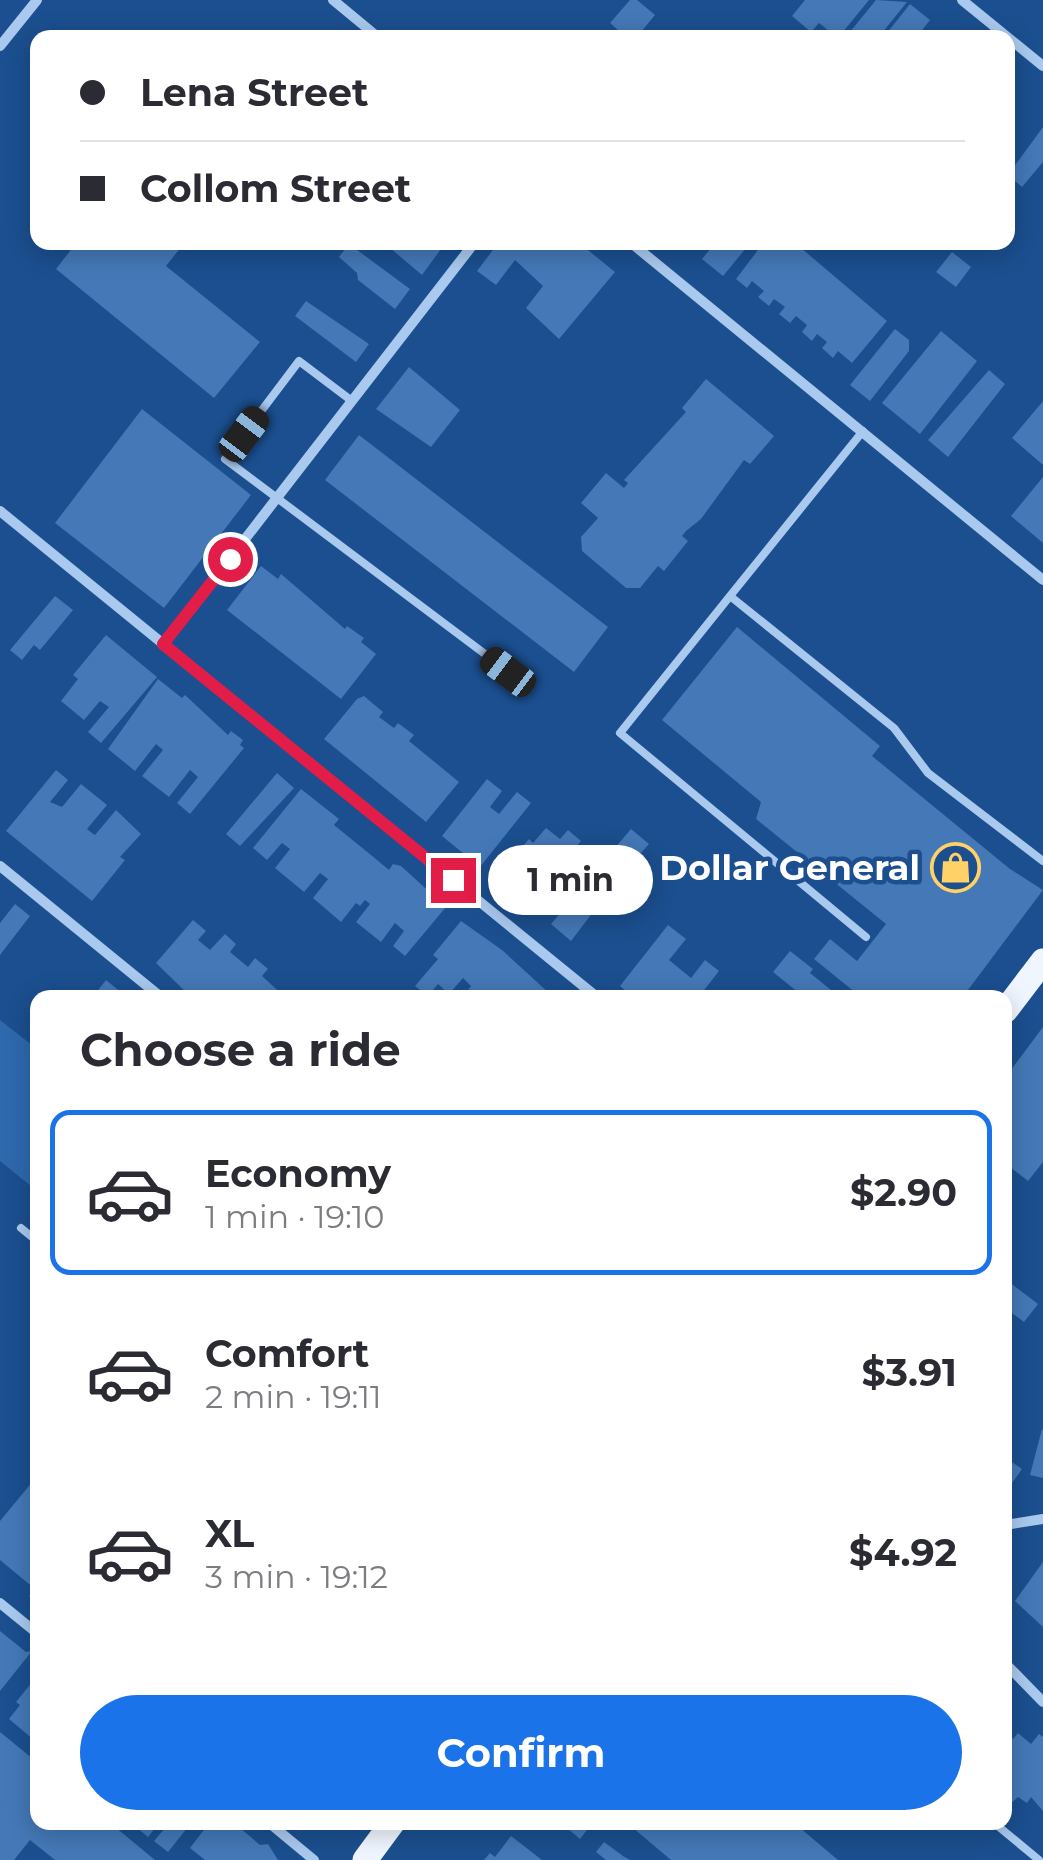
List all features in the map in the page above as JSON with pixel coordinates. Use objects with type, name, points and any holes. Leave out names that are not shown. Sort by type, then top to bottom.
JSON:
[{"type":"main road","points":[[1012,1002],[1043,961]]},
{"type":"main road","points":[[365,1860],[387,1830]]},
{"type":"street","points":[[0,46],[36,0]]},
{"type":"street","points":[[333,0],[369,30]]},
{"type":"street","points":[[962,0],[999,30]]},
{"type":"street","points":[[1015,43],[1043,66]]},
{"type":"street","points":[[163,644],[469,250]]},
{"type":"street","points":[[640,250],[1043,580]]},
{"type":"street","points":[[0,511],[588,990]]},
{"type":"street","points":[[0,866],[152,990]]},
{"type":"street","points":[[1012,1524],[1043,1519]]},
{"type":"street","points":[[0,1604],[30,1628]]},
{"type":"street","points":[[1012,1669],[1043,1702]]},
{"type":"street","points":[[278,1830],[314,1860]]},
{"type":"lane","points":[[352,401],[299,360],[225,459],[508,672]]},
{"type":"lane","points":[[863,431],[620,733],[866,937]]},
{"type":"lane","points":[[730,596],[894,728],[928,773],[1043,861]]},
{"type":"lane","points":[[22,1228],[30,1235]]},
{"type":"lane","points":[[1003,1830],[1040,1860]]},
{"type":"shaded area","points":[[0,1020],[30,1044],[30,1185],[0,1161]]},
{"type":"building","points":[[630,0],[637,0],[655,15],[643,30],[618,30],[610,23]]},
{"type":"building","points":[[805,0],[869,0],[845,30],[828,30],[819,23],[809,30],[792,16]]},
{"type":"building","points":[[876,0],[907,2],[884,30],[852,30]]},
{"type":"building","points":[[910,4],[930,20],[922,30],[889,30]]},
{"type":"building","points":[[1043,127],[1043,162],[1022,187],[1015,181],[1015,165]]},
{"type":"building","points":[[71,250],[179,250],[166,266],[260,342],[214,398],[56,269]]},
{"type":"building","points":[[344,250],[357,250],[410,289],[395,309],[358,280],[357,273],[339,257]]},
{"type":"building","points":[[392,250],[440,250],[422,275]]},
{"type":"building","points":[[493,250],[588,250],[615,272],[559,339],[526,308],[543,286],[515,260],[496,285],[477,271]]},
{"type":"building","points":[[709,250],[744,250],[723,276],[702,259]]},
{"type":"building","points":[[758,250],[803,250],[887,321],[852,363],[838,351],[833,358],[822,348],[827,342],[817,334],[812,341],[802,332],[807,325],[796,316],[790,323],[779,314],[785,307],[774,299],[769,306],[758,297],[764,291],[752,281],[747,288],[736,279]]},
{"type":"building","points":[[952,252],[971,267],[956,287],[936,272]]},
{"type":"building","points":[[306,301],[369,344],[356,362],[295,316]]},
{"type":"building","points":[[895,329],[909,340],[909,351],[870,401],[850,385]]},
{"type":"building","points":[[941,331],[977,361],[920,434],[882,403]]},
{"type":"building","points":[[409,367],[460,410],[431,447],[376,409]]},
{"type":"building","points":[[989,370],[1005,384],[948,457],[928,440]]},
{"type":"building","points":[[706,379],[774,436],[750,464],[744,460],[701,519],[686,531],[682,536],[688,541],[664,571],[658,566],[640,588],[626,588],[582,551],[581,537],[598,518],[581,503],[606,473],[624,488],[628,483],[624,480],[686,412],[682,408]]},
{"type":"building","points":[[1043,401],[1043,465],[1012,438]]},
{"type":"building","points":[[142,409],[251,495],[164,608],[55,523]]},
{"type":"building","points":[[359,435],[608,627],[574,672],[325,480]]},
{"type":"building","points":[[1043,477],[1043,543],[1011,516]]},
{"type":"building","points":[[261,566],[278,579],[281,574],[345,629],[347,626],[364,638],[361,642],[376,654],[341,699],[227,610]]},
{"type":"building","points":[[55,596],[73,610],[40,650],[34,645],[22,660],[10,650]]},
{"type":"building","points":[[737,627],[880,746],[872,756],[1010,869],[1043,890],[968,990],[852,990],[814,959],[830,939],[857,961],[886,924],[756,819],[761,802],[662,720]]},
{"type":"building","points":[[106,635],[157,677],[101,743],[88,732],[109,707],[100,701],[84,720],[61,701],[78,679],[73,675]]},
{"type":"building","points":[[158,679],[182,698],[185,695],[228,735],[231,731],[243,740],[240,745],[244,748],[190,814],[177,803],[198,777],[190,770],[169,797],[142,776],[163,750],[156,744],[135,771],[108,749]]},
{"type":"building","points":[[364,696],[383,712],[379,717],[394,728],[398,723],[414,735],[409,741],[459,782],[426,822],[324,739],[357,699]]},
{"type":"building","points":[[56,770],[68,780],[50,802],[62,807],[81,784],[107,805],[87,829],[95,835],[116,810],[141,834],[120,857],[125,860],[92,901],[6,831]]},
{"type":"building","points":[[277,773],[294,788],[240,846],[226,834]]},
{"type":"building","points":[[487,779],[502,791],[490,807],[499,814],[517,792],[531,803],[480,867],[442,836]]},
{"type":"building","points":[[301,789],[339,819],[334,825],[389,870],[393,864],[401,866],[446,907],[405,956],[393,946],[404,931],[395,923],[381,942],[356,922],[370,904],[365,900],[360,906],[356,903],[341,922],[313,898],[328,879],[320,873],[304,892],[275,868],[290,849],[282,843],[267,860],[253,848]]},
{"type":"building","points":[[546,828],[560,839],[568,830],[581,841],[561,865],[566,870],[532,910],[495,879],[529,839],[533,843]]},
{"type":"building","points":[[631,829],[649,844],[631,864],[614,849]]},
{"type":"building","points":[[598,869],[611,880],[598,895],[603,899],[571,941],[551,924]]},
{"type":"building","points":[[15,904],[30,916],[0,955],[0,923]]},
{"type":"building","points":[[193,920],[206,931],[198,940],[210,950],[225,934],[236,944],[230,952],[248,967],[255,958],[268,969],[262,976],[277,990],[184,990],[156,963]]},
{"type":"building","points":[[461,921],[502,950],[546,990],[468,990],[471,986],[463,978],[452,990],[445,990],[438,984],[433,990],[420,990],[415,986],[438,959],[433,955]]},
{"type":"building","points":[[668,925],[686,939],[669,960],[691,978],[705,960],[719,971],[704,990],[625,990],[620,986]]},
{"type":"building","points":[[790,951],[831,990],[795,990],[773,972]]},
{"type":"building","points":[[106,980],[118,990],[98,990]]},
{"type":"building","points":[[1043,1027],[1043,1162],[1028,1181],[1012,1168],[1012,1069]]},
{"type":"building","points":[[1012,1284],[1038,1304],[1024,1322],[1012,1313]]},
{"type":"building","points":[[1043,1430],[1043,1478],[1030,1475]]},
{"type":"building","points":[[1012,1462],[1022,1469],[1012,1483]]},
{"type":"building","points":[[30,1485],[30,1585],[0,1560],[0,1521]]},
{"type":"building","points":[[1043,1562],[1043,1627],[1015,1601]]},
{"type":"building","points":[[0,1631],[30,1654],[0,1691]]},
{"type":"building","points":[[30,1685],[30,1737],[9,1719],[20,1705],[16,1702]]},
{"type":"building","points":[[0,1732],[30,1756],[30,1830],[119,1830],[155,1860],[55,1860],[30,1840],[14,1860],[0,1860]]},
{"type":"building","points":[[1018,1733],[1031,1744],[1039,1734],[1043,1737],[1043,1811],[1031,1797],[1027,1803],[1018,1797],[1012,1803],[1012,1738]]},
{"type":"building","points":[[163,1830],[186,1830],[168,1852],[154,1841]]},
{"type":"building","points":[[204,1830],[242,1830],[260,1845],[268,1844],[278,1860],[205,1860],[190,1848]]},
{"type":"building","points":[[569,1830],[587,1830],[580,1839]]},
{"type":"building","points":[[635,1830],[802,1830],[838,1860],[671,1860]]},
{"type":"building","points":[[511,1836],[542,1860],[484,1860],[490,1853],[495,1857]]},
{"type":"building","points":[[604,1842],[630,1860],[606,1860],[596,1852]]},
{"type":"place","name":"Dollar General","points":[[955,867]]},
{"type":"route","points":[[230,559],[163,644],[453,880]]}]
